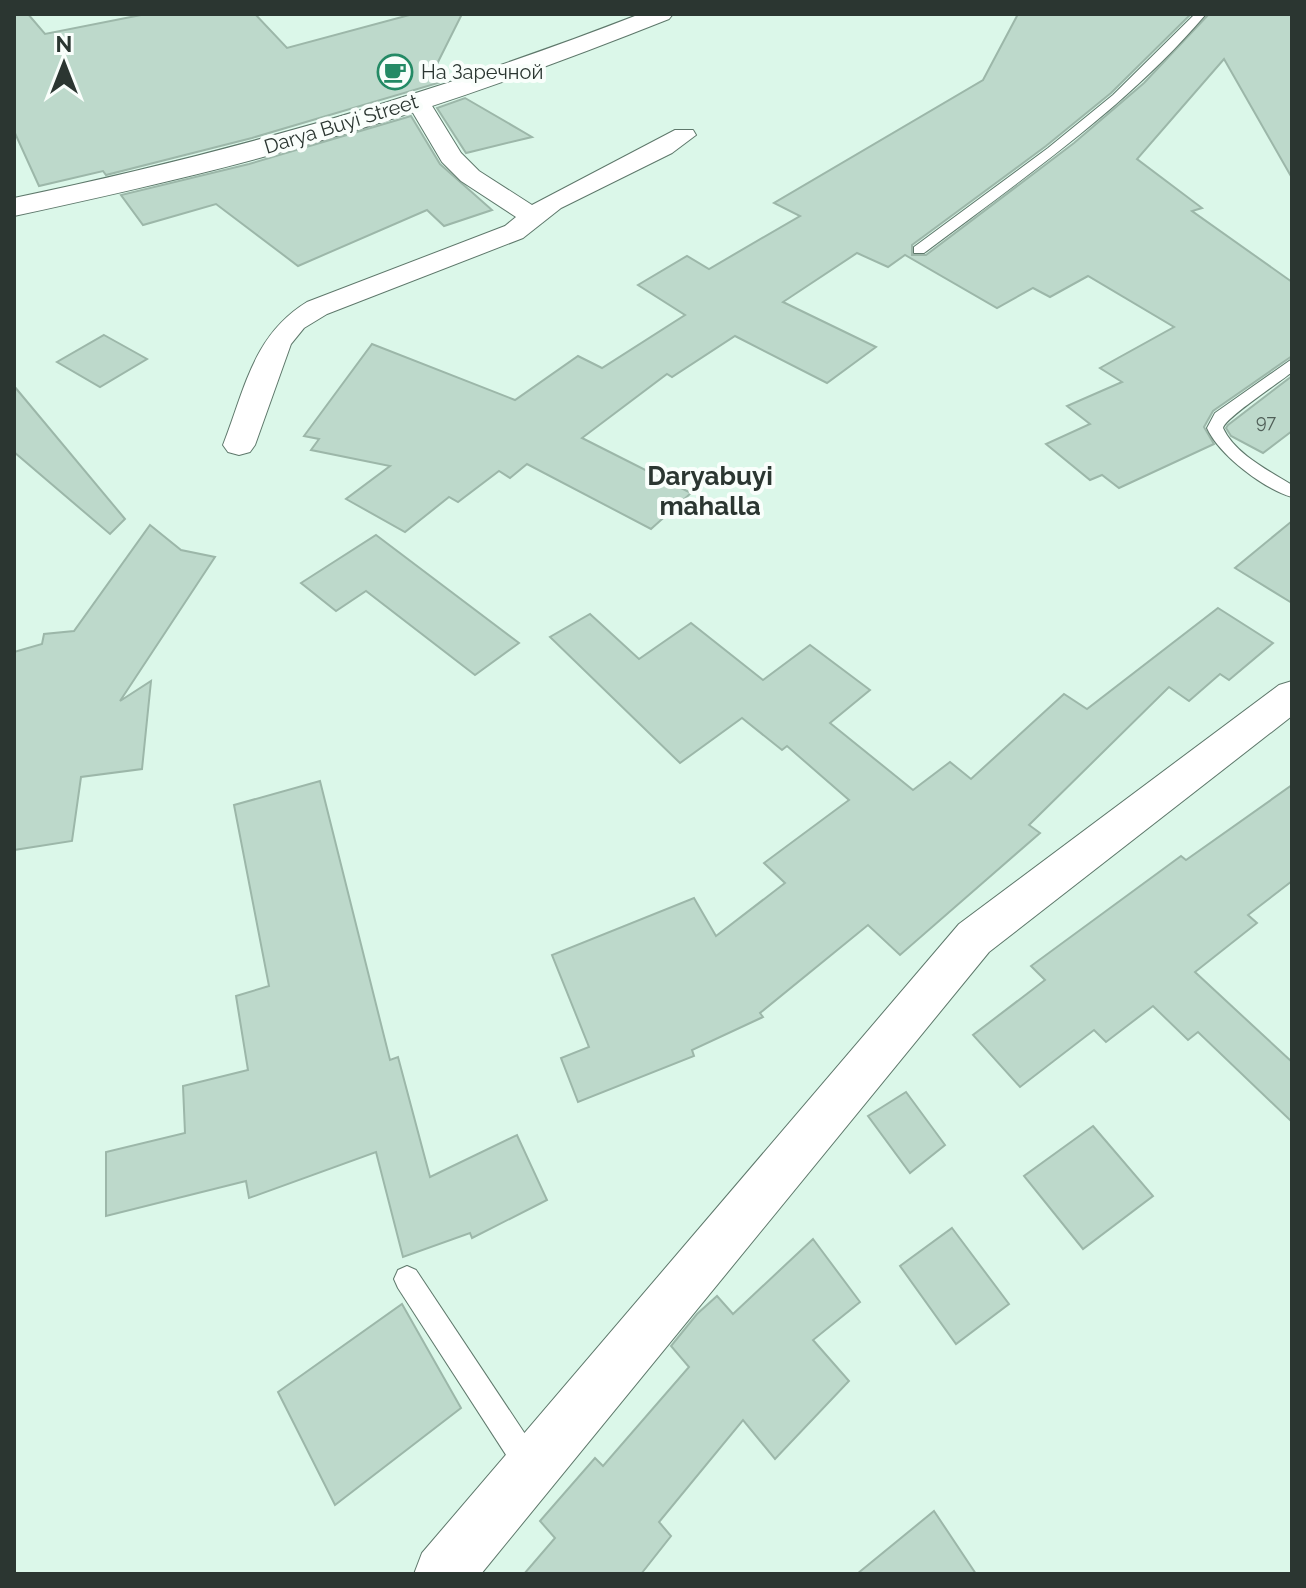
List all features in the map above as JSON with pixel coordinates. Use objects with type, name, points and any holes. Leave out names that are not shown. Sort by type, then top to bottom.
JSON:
[{"type":"street","name":"Darya Buyi Street","points":[[14,207],[199,166],[418,101],[592,42],[661,14]]},
{"type":"street","points":[[418,101],[451,157],[470,176],[531,215]]},
{"type":"street","points":[[239,445],[277,342],[294,322],[317,308],[514,232],[531,215],[659,151],[684,135]]},
{"type":"street","points":[[443,1574],[974,938],[1292,695]]},
{"type":"lane","points":[[919,250],[1117,97],[1201,14]]},
{"type":"lane","points":[[1292,364],[1254,396],[1217,420],[1213,428],[1225,447],[1292,492]]},
{"type":"lane","points":[[407,1279],[531,1469]]},
{"type":"building","points":[[14,14],[28,14],[45,34],[146,14],[255,14],[287,48],[413,14],[462,14],[430,78],[438,83],[252,138],[106,175],[103,171],[39,186],[14,131]]},
{"type":"building","points":[[1018,14],[1191,14],[1111,93],[1046,146],[912,245],[912,255],[926,255],[1074,143],[1144,83],[1209,14],[1292,14],[1292,178],[1224,59],[1137,159],[1202,208],[1192,211],[1292,282],[1292,356],[1213,411],[1204,427],[1214,444],[1119,488],[1102,475],[1090,480],[1046,444],[1090,424],[1067,406],[1122,382],[1100,368],[1174,327],[1088,276],[1050,297],[1033,288],[997,308],[905,255],[888,267],[857,253],[783,302],[876,347],[827,383],[735,336],[672,377],[667,374],[582,438],[691,493],[651,529],[527,464],[510,478],[499,471],[458,502],[449,497],[405,532],[346,499],[390,466],[311,450],[319,439],[304,436],[372,344],[515,400],[578,356],[602,368],[685,315],[638,285],[687,256],[709,269],[800,216],[774,203],[983,80]]},
{"type":"building","points":[[465,98],[532,137],[466,153],[437,108]]},
{"type":"building","points":[[411,116],[440,164],[492,210],[444,226],[427,210],[298,266],[216,204],[143,225],[121,195],[249,164]]},
{"type":"building","points":[[104,335],[147,359],[100,387],[57,362]]},
{"type":"building","points":[[1292,376],[1292,431],[1263,453],[1231,436],[1226,428],[1228,425]]},
{"type":"building","points":[[14,386],[125,519],[110,534],[14,452]]},
{"type":"building","points":[[1292,521],[1292,603],[1235,568]]},
{"type":"building","points":[[150,525],[181,550],[215,557],[120,701],[151,681],[142,769],[81,777],[72,841],[14,850],[14,652],[42,644],[44,634],[74,631]]},
{"type":"building","points":[[376,535],[519,643],[475,675],[366,591],[336,611],[301,583]]},
{"type":"building","points":[[1218,608],[1273,643],[1229,680],[1220,674],[1189,701],[1169,687],[1029,825],[1040,833],[900,955],[868,925],[760,1013],[763,1017],[692,1050],[694,1056],[578,1102],[561,1058],[589,1047],[552,955],[694,898],[716,936],[785,883],[764,863],[849,800],[787,746],[782,750],[742,718],[680,763],[550,637],[590,614],[639,659],[691,623],[763,680],[810,645],[870,690],[830,723],[913,790],[950,762],[971,779],[1064,694],[1087,709]]},
{"type":"building","points":[[320,781],[390,1060],[398,1057],[430,1177],[517,1135],[547,1200],[472,1238],[470,1233],[403,1257],[376,1152],[249,1198],[246,1181],[106,1216],[106,1152],[185,1133],[183,1086],[248,1070],[236,996],[269,986],[234,805]]},
{"type":"building","points":[[1292,785],[1292,881],[1248,915],[1257,923],[1195,972],[1292,1062],[1292,1122],[1198,1032],[1188,1040],[1153,1006],[1106,1042],[1094,1030],[1020,1087],[973,1035],[1045,980],[1031,966],[1181,856],[1186,860]]},
{"type":"building","points":[[906,1092],[945,1145],[910,1173],[868,1116]]},
{"type":"building","points":[[1093,1126],[1153,1196],[1083,1249],[1024,1176]]},
{"type":"building","points":[[952,1228],[1009,1304],[956,1344],[900,1266]]},
{"type":"building","points":[[813,1239],[860,1302],[813,1340],[849,1381],[775,1459],[743,1420],[659,1522],[671,1536],[641,1574],[524,1574],[555,1538],[540,1521],[595,1458],[603,1466],[689,1367],[671,1346],[697,1314],[717,1296],[733,1314]]},
{"type":"building","points":[[402,1304],[461,1408],[335,1505],[278,1392]]},
{"type":"building","points":[[934,1511],[976,1574],[857,1574]]},
{"type":"place","name":"На Заречной","points":[[395,72]]},
{"type":"district","name":"Daryabuyi mahalla","points":[[710,491]]}]
